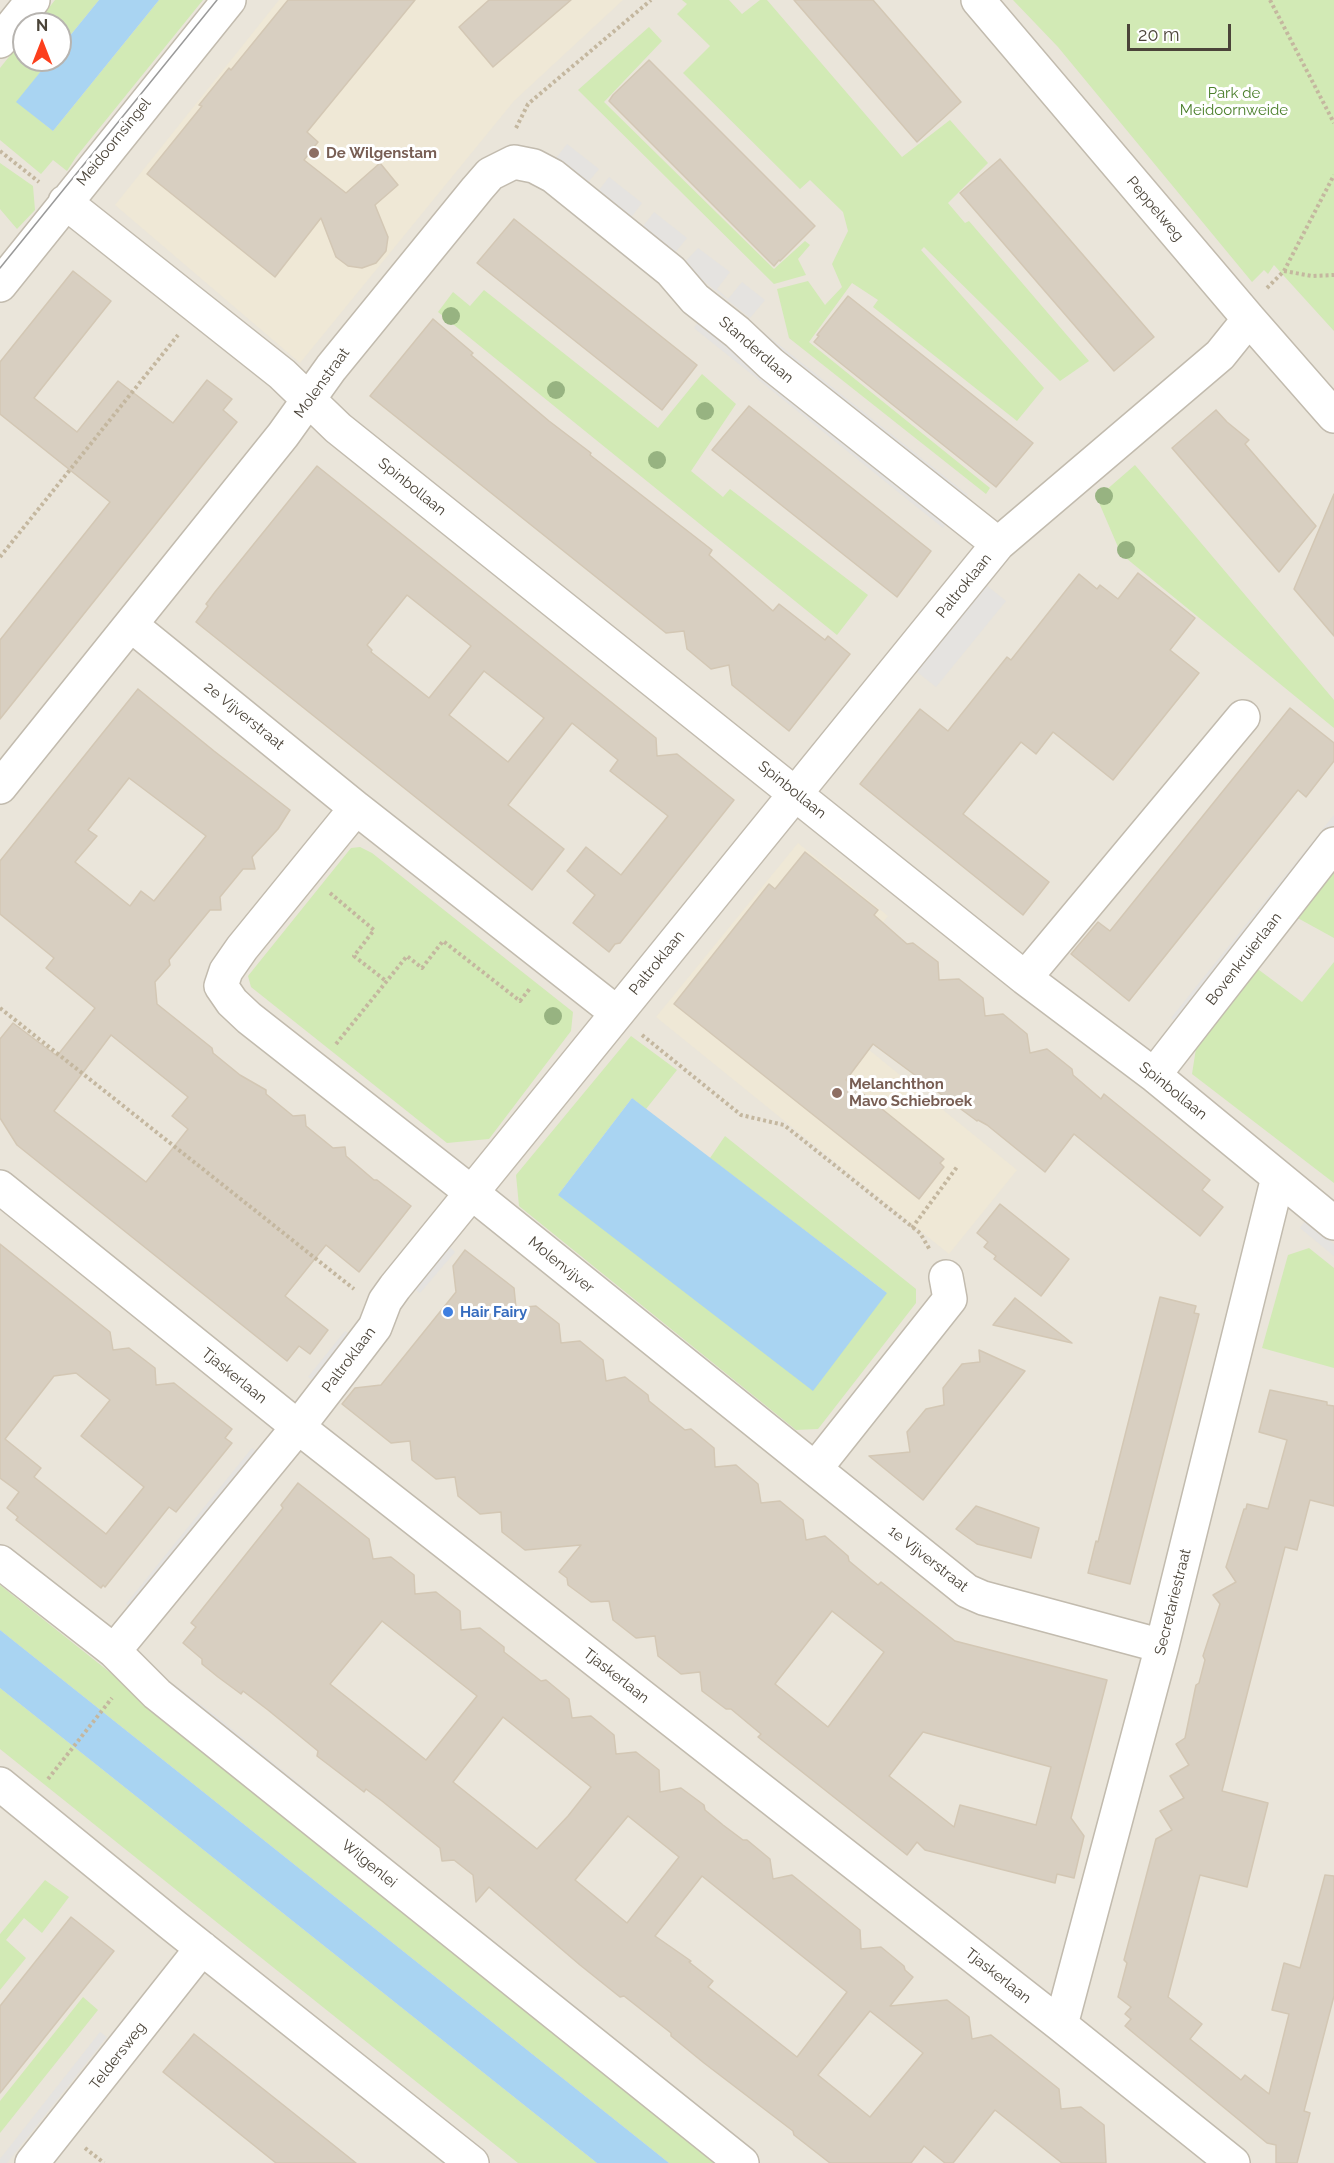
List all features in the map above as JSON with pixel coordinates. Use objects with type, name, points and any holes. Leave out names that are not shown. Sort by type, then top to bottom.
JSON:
[{"type":"street","points":[[4,28],[33,0]]},
{"type":"street","name":"Meidoornsingel","points":[[0,285],[229,0]]},
{"type":"street","name":"Peppelweg","points":[[978,0],[1334,416]]},
{"type":"street","name":"Molenstraat","points":[[0,788],[284,435],[331,368],[477,189],[490,174],[514,162]]},
{"type":"street","name":"Standerdlaan","points":[[514,162],[534,166],[553,176],[671,271],[695,298],[737,332],[771,364],[998,544]]},
{"type":"street","name":"Spinbollaan","points":[[65,202],[282,374],[338,428],[1025,978],[1154,1075],[1334,1223]]},
{"type":"street","name":"Paltroklaan","points":[[114,1651],[298,1427],[375,1327],[385,1301],[395,1287],[998,544],[1220,355],[1249,319]]},
{"type":"street","name":"2e Vijverstraat","points":[[131,625],[356,808]]},
{"type":"street","points":[[1025,978],[1243,717]]},
{"type":"street","points":[[356,808],[616,1013]]},
{"type":"street","name":"Molenvijver","points":[[356,808],[242,948],[226,971],[221,986],[232,1002],[249,1018],[472,1193],[814,1469]]},
{"type":"street","name":"Bovenkruierlaan","points":[[1154,1075],[1334,844]]},
{"type":"street","name":"Secretariestraat","points":[[1061,2025],[1162,1646],[1278,1177]]},
{"type":"street","name":"Tjaskerlaan","points":[[0,1187],[298,1427],[1061,2025],[1233,2163]]},
{"type":"street","points":[[814,1469],[950,1299],[946,1277]]},
{"type":"street","name":"1e Vijverstraat","points":[[814,1469],[967,1591],[982,1598],[1162,1646]]},
{"type":"street","name":"Wilgenlei","points":[[0,1562],[114,1651],[157,1694],[742,2163]]},
{"type":"street","points":[[0,1784],[472,2163]]},
{"type":"street","name":"Teldersweg","points":[[32,2163],[202,1948]]},
{"type":"path","points":[[514,162],[516,126],[528,104],[651,0]]},
{"type":"path","points":[[1270,0],[1334,123]]},
{"type":"path","points":[[0,151],[65,202]]},
{"type":"path","points":[[1249,319],[1258,296],[1284,271],[1334,175]]},
{"type":"path","points":[[1284,271],[1312,276],[1334,275]]},
{"type":"path","points":[[0,557],[199,308]]},
{"type":"path","points":[[304,871],[374,930],[354,956],[386,981]]},
{"type":"path","points":[[315,1070],[407,956],[422,968],[443,941],[520,1001],[552,962]]},
{"type":"path","points":[[0,1008],[381,1311]]},
{"type":"path","points":[[616,1013],[741,1115],[784,1125],[920,1233],[946,1277]]},
{"type":"path","points":[[912,1228],[957,1167]]},
{"type":"path","points":[[59,1763],[116,1693]]},
{"type":"shaded area","points":[[0,0],[1334,0],[1334,2163],[0,2163]]},
{"type":"shaded area","name":"De Wilgenstam","points":[[279,0],[623,0],[514,101],[300,363],[115,205]]},
{"type":"shaded area","points":[[567,144],[599,169],[585,186],[596,194],[609,177],[642,203],[629,220],[641,229],[654,212],[687,238],[674,254],[684,263],[698,248],[730,272],[717,289],[728,299],[742,282],[765,300],[750,318],[553,162]]},
{"type":"shaded area","points":[[699,321],[949,521],[943,528],[694,328]]},
{"type":"shaded area","points":[[763,332],[968,495],[963,502],[758,338]]},
{"type":"shaded area","points":[[986,585],[1006,601],[936,687],[916,671]]},
{"type":"shaded area","points":[[1334,815],[1334,832],[1180,1025],[1171,1018]]},
{"type":"shaded area","name":"Melanchthon Mavo Schiebroek","points":[[798,843],[888,916],[815,1006],[1017,1170],[949,1254],[656,1017]]},
{"type":"shaded area","points":[[1305,1221],[1334,1244],[1334,1256],[1300,1228]]},
{"type":"shaded area","points":[[448,1245],[455,1252],[420,1293],[413,1288]]},
{"type":"shaded area","points":[[345,1331],[352,1336],[316,1383],[308,1377]]},
{"type":"shaded area","points":[[252,1448],[259,1454],[133,1610],[126,1604]]},
{"type":"shaded area","points":[[174,1684],[357,1831],[352,1837],[169,1690]]},
{"type":"shaded area","points":[[100,2032],[107,2037],[7,2163],[0,2163],[0,2159]]},
{"type":"green space","points":[[55,0],[99,0],[72,33],[72,12],[46,12]]},
{"type":"green space","points":[[159,0],[203,0],[67,171],[53,160],[41,174],[0,140],[0,68],[12,53],[12,72],[41,72],[17,102],[53,131]]},
{"type":"green space","points":[[682,0],[729,0],[742,14],[760,0],[767,0],[902,157],[950,120],[988,163],[948,203],[965,223],[969,221],[1089,361],[1060,381],[924,247],[921,250],[1044,388],[1017,421],[873,307],[878,300],[852,283],[809,342],[990,488],[986,494],[789,338],[777,289],[808,281],[825,305],[842,287],[832,264],[848,231],[843,212],[810,180],[800,189],[683,73],[710,46],[677,14],[687,4]]},
{"type":"green space","name":"Park de Meidoornweide","points":[[1013,0],[1334,0],[1334,331],[1274,265],[1268,274],[1264,270],[1252,282],[1058,47]]},
{"type":"green space","points":[[649,27],[662,41],[604,102],[774,269],[805,241],[810,245],[798,259],[806,275],[774,284],[578,90]]},
{"type":"green space","points":[[0,163],[33,186],[35,210],[17,229],[0,209]]},
{"type":"green space","points":[[484,290],[658,428],[702,374],[736,404],[691,471],[723,497],[730,489],[868,595],[837,635],[438,312],[453,292],[470,306]]},
{"type":"green space","points":[[1135,465],[1334,700],[1334,728],[1121,554],[1097,498]]},
{"type":"green space","points":[[360,847],[372,853],[573,1012],[571,1031],[489,1139],[447,1143],[251,987],[248,976],[351,848]]},
{"type":"green space","points":[[1334,865],[1334,938],[1294,916]]},
{"type":"green space","points":[[1334,962],[1334,1183],[1192,1074],[1197,1042],[1255,967],[1302,1002]]},
{"type":"green space","points":[[631,1036],[677,1070],[646,1109],[632,1098],[558,1195],[887,1293],[710,1158],[725,1136],[916,1289],[916,1303],[818,1429],[796,1430],[519,1206],[516,1175]]},
{"type":"green space","points":[[1309,1248],[1334,1268],[1334,1368],[1262,1348],[1288,1255]]},
{"type":"green space","points":[[0,1585],[724,2163],[669,2163],[0,1630]]},
{"type":"green space","points":[[0,1688],[597,2163],[518,2163],[0,1749]]},
{"type":"green space","points":[[45,1880],[69,1897],[42,1933],[24,1918],[6,1940],[26,1958],[0,1990],[0,1934]]},
{"type":"green space","points":[[83,1997],[98,2010],[0,2133],[0,2101]]},
{"type":"water","points":[[99,0],[159,0],[53,131],[16,102],[40,72],[72,72],[72,33]]},
{"type":"water","points":[[632,1098],[887,1293],[813,1391],[558,1195]]},
{"type":"water","points":[[0,1630],[669,2163],[597,2163],[0,1688]]},
{"type":"building","points":[[288,0],[415,0],[307,132],[318,142],[304,160],[346,193],[380,163],[398,185],[375,205],[388,237],[386,251],[376,263],[362,268],[348,266],[336,257],[321,218],[275,277],[147,174],[202,106],[199,105]]},
{"type":"building","points":[[489,0],[571,0],[493,67],[459,27]]},
{"type":"building","points":[[794,0],[873,0],[961,102],[917,142]]},
{"type":"building","points":[[649,60],[815,226],[774,266],[609,101]]},
{"type":"building","points":[[1000,159],[1154,337],[1114,371],[960,193]]},
{"type":"building","points":[[514,219],[697,365],[662,410],[477,263]]},
{"type":"building","points":[[73,271],[111,301],[34,398],[77,432],[118,381],[173,423],[207,380],[232,399],[223,410],[237,422],[0,719],[0,640],[110,502],[0,414],[0,362]]},
{"type":"building","points":[[848,296],[1033,443],[996,487],[814,342]]},
{"type":"building","points":[[433,319],[473,353],[471,355],[591,453],[590,455],[712,550],[709,555],[773,611],[779,604],[825,640],[828,636],[850,654],[789,731],[732,685],[729,665],[711,669],[687,649],[684,631],[666,633],[370,396]]},
{"type":"building","points":[[749,406],[931,551],[897,597],[712,450]]},
{"type":"building","points":[[1216,410],[1249,440],[1245,444],[1316,526],[1279,572],[1172,448]]},
{"type":"building","points":[[317,466],[656,738],[657,756],[677,754],[734,800],[620,943],[615,944],[609,952],[573,923],[595,895],[567,871],[586,847],[621,875],[668,816],[610,771],[618,760],[572,723],[508,805],[564,849],[532,890],[196,622],[215,592]],"holes":[[[407,595],[471,646],[429,698],[371,652],[372,650],[367,645]],[[484,671],[544,718],[508,762],[449,715]]]},
{"type":"building","points":[[1334,494],[1334,636],[1294,589]]},
{"type":"building","points":[[1138,573],[1195,618],[1170,650],[1199,673],[1113,780],[1053,732],[1036,754],[1021,742],[963,814],[1049,882],[1023,915],[860,784],[920,709],[948,731],[1007,657],[1011,660],[1079,574],[1097,589],[1100,585],[1118,599]]},
{"type":"building","points":[[138,689],[290,810],[278,829],[252,857],[255,869],[243,869],[220,897],[221,910],[210,910],[169,960],[170,965],[155,982],[157,1004],[212,1048],[213,1053],[240,1075],[266,1090],[266,1094],[293,1116],[305,1115],[306,1126],[333,1148],[345,1147],[346,1156],[374,1180],[411,1206],[359,1272],[326,1245],[285,1296],[328,1330],[310,1354],[299,1346],[287,1361],[17,1145],[0,1118],[0,1039],[13,1023],[57,1056],[95,1008],[46,968],[54,958],[0,914],[0,861]],"holes":[[[129,778],[206,836],[154,901],[141,891],[130,906],[75,862],[97,836],[88,830]],[[111,1035],[188,1097],[172,1116],[188,1129],[146,1182],[54,1111]]]},
{"type":"building","points":[[1290,708],[1334,743],[1334,761],[1306,797],[1298,790],[1129,1001],[1071,954],[1098,922],[1110,931]]},
{"type":"building","points":[[805,852],[878,910],[874,915],[907,944],[913,943],[938,962],[939,980],[959,979],[983,998],[985,1016],[1003,1014],[1027,1034],[1030,1053],[1047,1049],[1072,1069],[1073,1075],[1101,1099],[1104,1094],[1210,1180],[1202,1190],[1223,1207],[1200,1236],[1074,1134],[1045,1172],[987,1125],[977,1121],[873,1044],[846,1080],[944,1159],[940,1163],[944,1167],[919,1199],[674,1004],[769,884],[775,889]]},
{"type":"building","points":[[1000,1204],[1069,1259],[1041,1296],[994,1259],[996,1256],[984,1247],[988,1242],[977,1233]]},
{"type":"building","points":[[0,1244],[110,1332],[113,1350],[129,1348],[155,1368],[156,1385],[174,1383],[232,1429],[225,1438],[232,1443],[176,1512],[169,1507],[105,1587],[103,1585],[101,1588],[16,1520],[18,1517],[7,1508],[19,1492],[0,1478]],"holes":[[[76,1373],[110,1400],[81,1436],[144,1487],[106,1534],[34,1477],[41,1468],[5,1439],[54,1376]]]},
{"type":"building","points":[[465,1250],[514,1288],[516,1308],[536,1306],[559,1324],[561,1343],[580,1341],[603,1360],[606,1381],[625,1377],[648,1395],[649,1401],[685,1430],[691,1429],[714,1448],[715,1467],[736,1465],[758,1484],[761,1503],[780,1501],[803,1520],[806,1540],[825,1536],[848,1556],[849,1561],[878,1585],[881,1582],[955,1641],[1107,1680],[1071,1818],[1084,1836],[1074,1878],[1057,1874],[1055,1883],[925,1850],[917,1842],[907,1855],[758,1737],[761,1734],[731,1709],[726,1709],[702,1691],[700,1672],[681,1674],[658,1656],[655,1636],[636,1638],[613,1620],[609,1601],[591,1602],[568,1585],[567,1578],[559,1572],[581,1545],[525,1550],[502,1532],[501,1512],[480,1514],[458,1496],[455,1477],[436,1479],[412,1460],[410,1441],[391,1443],[342,1404],[355,1388],[381,1385],[456,1292],[453,1266]],"holes":[[[832,1611],[884,1652],[828,1727],[775,1684]],[[923,1732],[1051,1767],[1036,1825],[960,1805],[954,1827],[889,1776]]]},
{"type":"building","points":[[1160,1297],[1196,1306],[1194,1313],[1199,1314],[1130,1584],[1088,1573],[1096,1541],[1098,1542]]},
{"type":"building","points":[[1015,1298],[1072,1343],[993,1325]]},
{"type":"building","points":[[979,1350],[1025,1371],[923,1500],[869,1456],[910,1452],[907,1432],[926,1409],[944,1405],[943,1388],[962,1364],[980,1362]]},
{"type":"building","points":[[1270,1390],[1327,1402],[1327,1405],[1334,1406],[1334,1506],[1310,1500],[1297,1550],[1285,1547],[1222,1791],[1268,1803],[1247,1887],[1200,1875],[1168,1997],[1202,2024],[1190,2039],[1241,2080],[1245,2075],[1269,2094],[1289,2014],[1272,2010],[1284,1963],[1300,1968],[1325,1875],[1334,1876],[1334,1996],[1304,2111],[1310,2113],[1297,2163],[1276,2163],[1276,2145],[1267,2143],[1125,2026],[1131,2019],[1125,2014],[1131,2007],[1118,1997],[1127,1963],[1124,1960],[1156,1839],[1172,1830],[1160,1811],[1184,1798],[1170,1776],[1189,1765],[1176,1744],[1185,1738],[1196,1685],[1199,1683],[1205,1660],[1203,1656],[1220,1604],[1213,1595],[1236,1582],[1226,1567],[1244,1509],[1247,1504],[1268,1509],[1287,1440],[1259,1432]]},
{"type":"building","points":[[298,1483],[369,1539],[373,1559],[391,1557],[414,1575],[415,1594],[436,1592],[460,1611],[461,1630],[480,1628],[504,1647],[504,1652],[541,1681],[546,1680],[569,1699],[572,1718],[591,1716],[614,1735],[616,1754],[636,1752],[659,1770],[660,1792],[681,1788],[704,1805],[705,1810],[723,1825],[743,1840],[747,1840],[770,1859],[773,1879],[792,1875],[860,1930],[861,1949],[881,1947],[904,1966],[913,1977],[890,2006],[947,2000],[969,2017],[972,2039],[991,2035],[1059,2089],[1061,2109],[1081,2107],[1104,2125],[1106,2163],[1062,2163],[995,2110],[953,2163],[945,2163],[924,2146],[911,2163],[830,2163],[794,2135],[793,2131],[704,2063],[671,2036],[671,2033],[580,1965],[489,1887],[476,1902],[473,1875],[454,1860],[442,1861],[440,1848],[366,1789],[364,1792],[317,1756],[318,1751],[243,1691],[241,1694],[218,1677],[202,1664],[202,1659],[183,1643],[196,1627],[191,1623],[283,1508],[281,1505]],"holes":[[[382,1621],[477,1696],[426,1760],[330,1684]],[[503,1717],[591,1787],[537,1849],[453,1782]],[[628,1816],[679,1857],[627,1923],[575,1880]],[[702,1876],[847,1992],[797,2057],[708,1987],[713,1981],[689,1962],[691,1961],[655,1936]],[[870,2011],[923,2053],[870,2117],[818,2075]]]},
{"type":"building","points":[[976,1506],[1039,1528],[1031,1558],[977,1544],[956,1529]]},
{"type":"building","points":[[71,1917],[114,1951],[0,2093],[0,2006]]},
{"type":"building","points":[[194,2034],[356,2163],[276,2163],[163,2072]]},
{"type":"tram line","points":[[0,268],[217,0]]},
{"type":"place","name":"De Wilgenstam","points":[[314,153]]},
{"type":"place","name":"Melanchthon Mavo Schiebroek","points":[[837,1093]]},
{"type":"place","name":"Hair Fairy","points":[[448,1312]]}]
